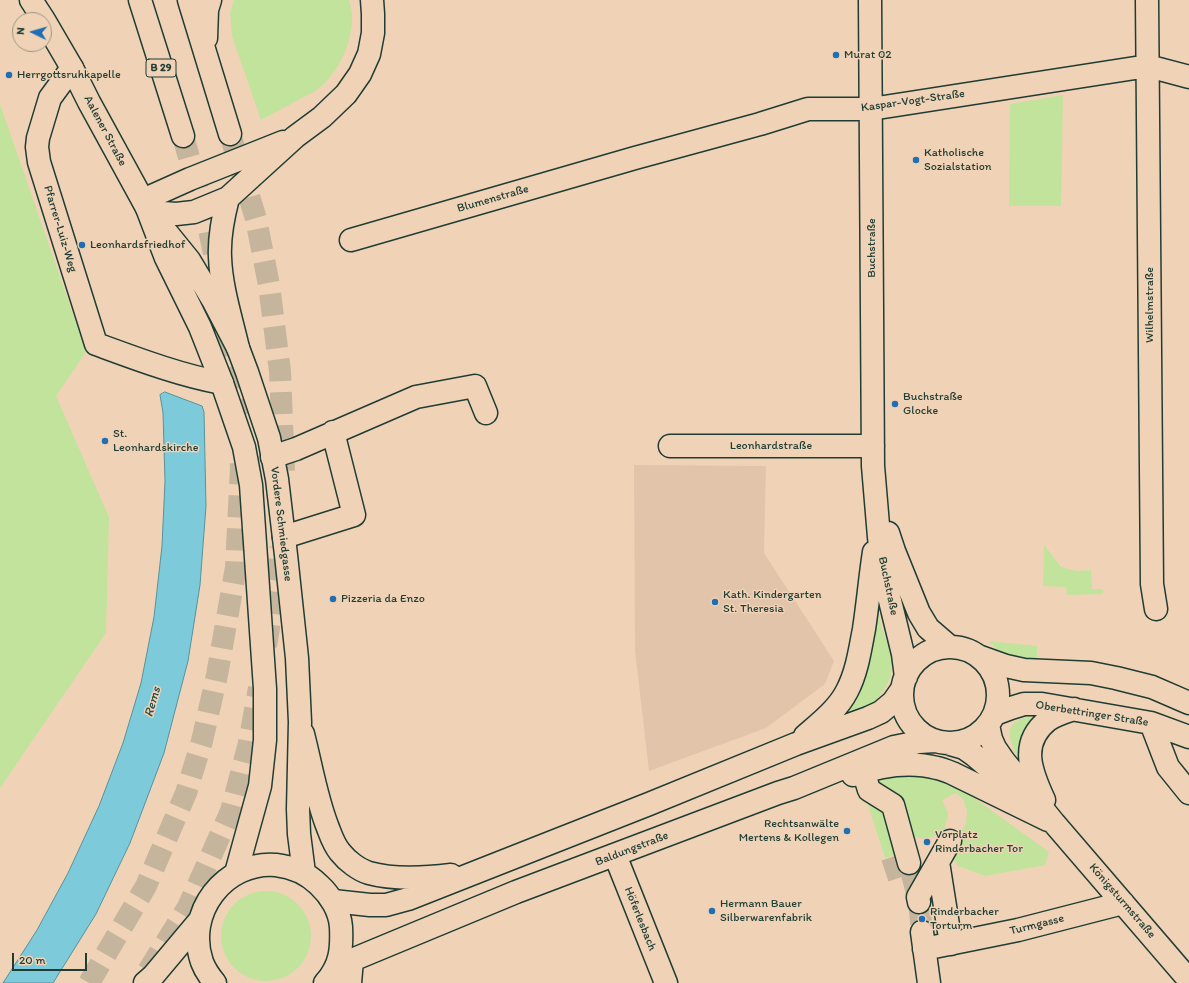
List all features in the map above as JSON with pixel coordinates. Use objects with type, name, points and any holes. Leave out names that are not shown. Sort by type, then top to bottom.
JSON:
[{"type":"main road","name":"Aalener Straße","points":[[31,0],[39,12]]},
{"type":"main road","name":"B 29","points":[[140,0],[183,136]]},
{"type":"main road","points":[[189,0],[230,134]]},
{"type":"main road","points":[[205,51],[210,0]]},
{"type":"main road","points":[[145,204],[163,213],[176,214],[194,212],[228,198],[295,137],[322,117],[346,94],[360,74],[369,54],[373,33],[374,14],[372,0]]},
{"type":"main road","name":"Buchstraße","points":[[870,0],[873,446],[875,495],[883,572],[903,654],[904,683]]},
{"type":"main road","name":"Wilhelmstraße","points":[[1147,0],[1151,543],[1152,584],[1156,609]]},
{"type":"main road","name":"Aalener Straße","points":[[52,34],[145,204]]},
{"type":"main road","points":[[1148,66],[1189,77]]},
{"type":"main road","name":"Kaspar-Vogt-Straße","points":[[635,158],[760,124],[808,109],[871,109],[1148,66]]},
{"type":"main road","name":"Pfarrer-Luiz-Weg","points":[[72,68],[50,98],[38,138],[37,147],[39,162],[96,344],[145,362],[205,380],[222,383]]},
{"type":"main road","points":[[145,204],[190,179],[295,137]]},
{"type":"main road","name":"Blumenstraße","points":[[351,240],[635,158]]},
{"type":"main road","points":[[228,198],[223,219],[220,244],[220,262],[226,297],[238,348]]},
{"type":"main road","name":"Vordere Schmiedgasse","points":[[145,204],[188,260],[213,300],[238,348],[266,431],[277,479],[297,658],[300,722],[298,809],[299,834],[304,873]]},
{"type":"main road","name":"Vordere Schmiedgasse","points":[[145,204],[166,258],[200,327],[222,383],[244,447],[251,484],[265,689],[265,740],[260,786],[236,872]]},
{"type":"main road","points":[[272,457],[296,449],[416,397],[475,386],[486,413]]},
{"type":"main road","points":[[284,537],[354,515],[333,432]]},
{"type":"main road","name":"Leonhardstraße","points":[[670,446],[873,446]]},
{"type":"main road","name":"Buchstraße","points":[[875,495],[894,551],[919,613],[928,628],[950,647]]},
{"type":"main road","points":[[796,744],[827,717],[840,702],[847,692],[853,677],[860,652],[878,521]]},
{"type":"main road","points":[[333,901],[370,906],[386,906],[408,899],[796,744],[868,718],[881,712],[893,702],[913,664],[923,655],[936,649],[950,647],[964,649],[978,656],[1006,666],[1024,670],[1091,673],[1116,678],[1152,687],[1189,703]]},
{"type":"main road","points":[[904,683],[902,702],[906,715],[913,726],[923,735],[942,742],[964,741],[977,735],[991,720],[998,698],[997,682],[990,667],[978,656]]},
{"type":"main road","name":"Oberbettringer Straße","points":[[991,720],[1011,708],[1024,704],[1042,704],[1151,723],[1189,737]]},
{"type":"main road","points":[[1054,823],[1030,765],[1030,748],[1040,727],[1048,719],[1074,709]]},
{"type":"main road","name":"Königsturmstraße","points":[[991,720],[991,739],[1004,761],[1054,823],[1189,980]]},
{"type":"main road","points":[[300,722],[319,801],[332,840],[340,853],[356,866],[368,873],[385,876],[410,878],[478,871]]},
{"type":"main road","points":[[1151,723],[1168,767],[1189,793]]},
{"type":"main road","name":"Baldungstraße","points":[[333,980],[352,960],[516,892],[794,788],[894,746],[919,742],[942,742]]},
{"type":"main road","name":"Königsturmstraße","points":[[942,742],[964,748],[974,755],[1054,823]]},
{"type":"main road","points":[[794,788],[830,783],[861,773],[897,765],[915,765],[937,768],[952,773],[1054,823]]},
{"type":"main road","points":[[866,780],[869,790],[893,805],[907,856],[938,862]]},
{"type":"main road","points":[[919,902],[918,897],[950,841]]},
{"type":"main road","name":"Höferlesbach","points":[[615,855],[666,983]]},
{"type":"main road","points":[[938,862],[951,944]]},
{"type":"main road","points":[[215,983],[208,974],[202,962],[199,950],[198,935],[200,920],[206,903],[220,885],[236,872],[267,864],[287,866],[304,873],[325,890],[333,901],[340,921],[342,946],[333,980]]},
{"type":"main road","name":"Turmgasse","points":[[924,982],[923,940],[951,944],[1018,930],[1123,903]]},
{"type":"main road","points":[[145,983],[153,976],[200,920]]},
{"type":"shaded area","name":"Kath. Kindergarten St. Theresia","points":[[634,465],[766,466],[764,553],[834,661],[825,684],[766,728],[649,771],[635,651]]},
{"type":"green space","points":[[234,0],[349,0],[352,12],[350,36],[341,60],[327,81],[316,90],[261,120],[232,36],[230,13]]},
{"type":"green space","points":[[1063,95],[1061,206],[1009,206],[1010,104]]},
{"type":"green space","points":[[0,104],[86,352],[56,396],[109,517],[106,633],[0,788]]},
{"type":"green space","points":[[1044,545],[1061,567],[1077,571],[1091,570],[1092,589],[1101,589],[1104,591],[1103,594],[1067,595],[1066,587],[1043,586]]},
{"type":"green space","points":[[871,611],[879,612],[881,625],[892,660],[891,676],[886,687],[873,704],[843,720],[841,715]]},
{"type":"green space","points":[[988,641],[1037,646],[1037,662],[999,653]]},
{"type":"green space","points":[[1034,716],[1038,717],[1020,762],[1012,746],[1010,738],[1011,726],[1023,718]]},
{"type":"green space","points":[[913,773],[942,780],[962,789],[1049,852],[1045,865],[985,876],[958,866],[952,857],[953,846],[966,824],[967,811],[963,799],[956,793],[942,800],[948,813],[945,829],[937,836],[924,839],[912,836],[872,779]]},
{"type":"green space","points":[[865,795],[888,806],[902,853],[885,858]]},
{"type":"green space","points":[[266,891],[283,894],[298,904],[308,919],[311,936],[308,953],[298,968],[283,978],[266,981],[249,978],[234,968],[224,953],[221,936],[224,919],[234,904],[249,894]]},
{"type":"water","name":"Rems","points":[[165,392],[202,406],[204,412],[206,506],[200,585],[188,661],[164,753],[130,843],[96,914],[53,983],[3,983],[37,930],[68,873],[99,806],[123,743],[141,683],[154,617],[162,546],[165,481],[163,413],[160,395]]},
{"type":"tunnel","points":[[230,134],[256,219],[269,285],[280,371],[284,471]]},
{"type":"tunnel","points":[[183,136],[208,225],[216,263]]},
{"type":"tunnel","points":[[228,334],[237,415]]},
{"type":"tunnel","points":[[89,983],[146,886],[186,793],[202,741],[217,675],[236,567],[241,467],[240,455]]},
{"type":"tunnel","points":[[266,646],[279,568],[280,547]]},
{"type":"tunnel","points":[[148,971],[188,907],[231,811],[249,743],[259,688]]},
{"type":"tunnel","points":[[885,871],[909,863],[918,897]]},
{"type":"tunnel","points":[[919,902],[922,932]]},
{"type":"place","name":"Murat 02","points":[[836,55]]},
{"type":"place","name":"Herrgottsruhkapelle","points":[[9,75]]},
{"type":"place","name":"Katholische Sozialstation","points":[[916,160]]},
{"type":"place","name":"Leonhardsfriedhof","points":[[82,245]]},
{"type":"place","name":"Buchstraße Glocke","points":[[895,404]]},
{"type":"place","name":"St. Leonhardskirche","points":[[105,441]]},
{"type":"place","name":"Pizzeria da Enzo","points":[[333,599]]},
{"type":"place","name":"Kath. Kindergarten St. Theresia","points":[[715,602]]},
{"type":"place","name":"Rechtsanwälte Mertens & Kollegen","points":[[847,831]]},
{"type":"place","name":"Vorplatz Rinderbacher Tor","points":[[927,842]]},
{"type":"place","name":"Hermann Bauer Silberwarenfabrik","points":[[712,911]]},
{"type":"place","name":"Rinderbacher Torturm","points":[[922,919]]}]
